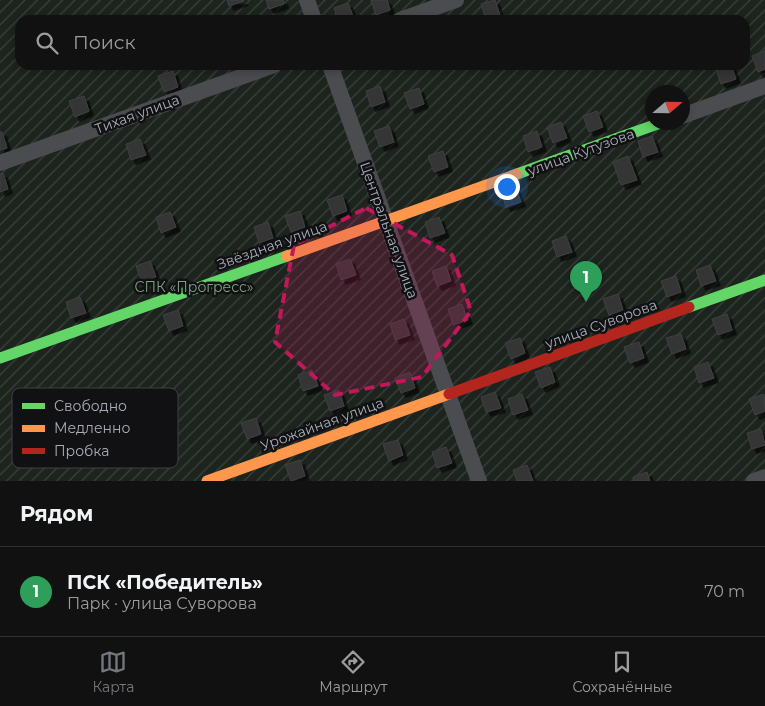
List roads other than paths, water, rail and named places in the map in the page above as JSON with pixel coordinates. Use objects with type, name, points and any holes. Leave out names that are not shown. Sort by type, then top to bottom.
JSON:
[{"type":"street","points":[[307,0],[312,15]]},
{"type":"street","points":[[414,15],[456,0]]},
{"type":"street","name":"Тихая улица","points":[[0,164],[260,70]]},
{"type":"street","name":"Центральная улица","points":[[332,70],[479,481]]},
{"type":"street","points":[[690,113],[765,86]]},
{"type":"street","name":"улица Кутузова","points":[[385,221],[645,128]]},
{"type":"street","name":"Звёздная улица","points":[[0,358],[385,221]]},
{"type":"street","name":"улица Суворова","points":[[448,395],[765,280]]},
{"type":"street","name":"Урожайная улица","points":[[207,481],[448,395]]},
{"type":"street","points":[[754,481],[765,477]]},
{"type":"place","name":"ПСК «Победитель»","points":[[586,302]]},
{"type":"park label","name":"СПК «Прогресс»","points":[[194,287]]}]
